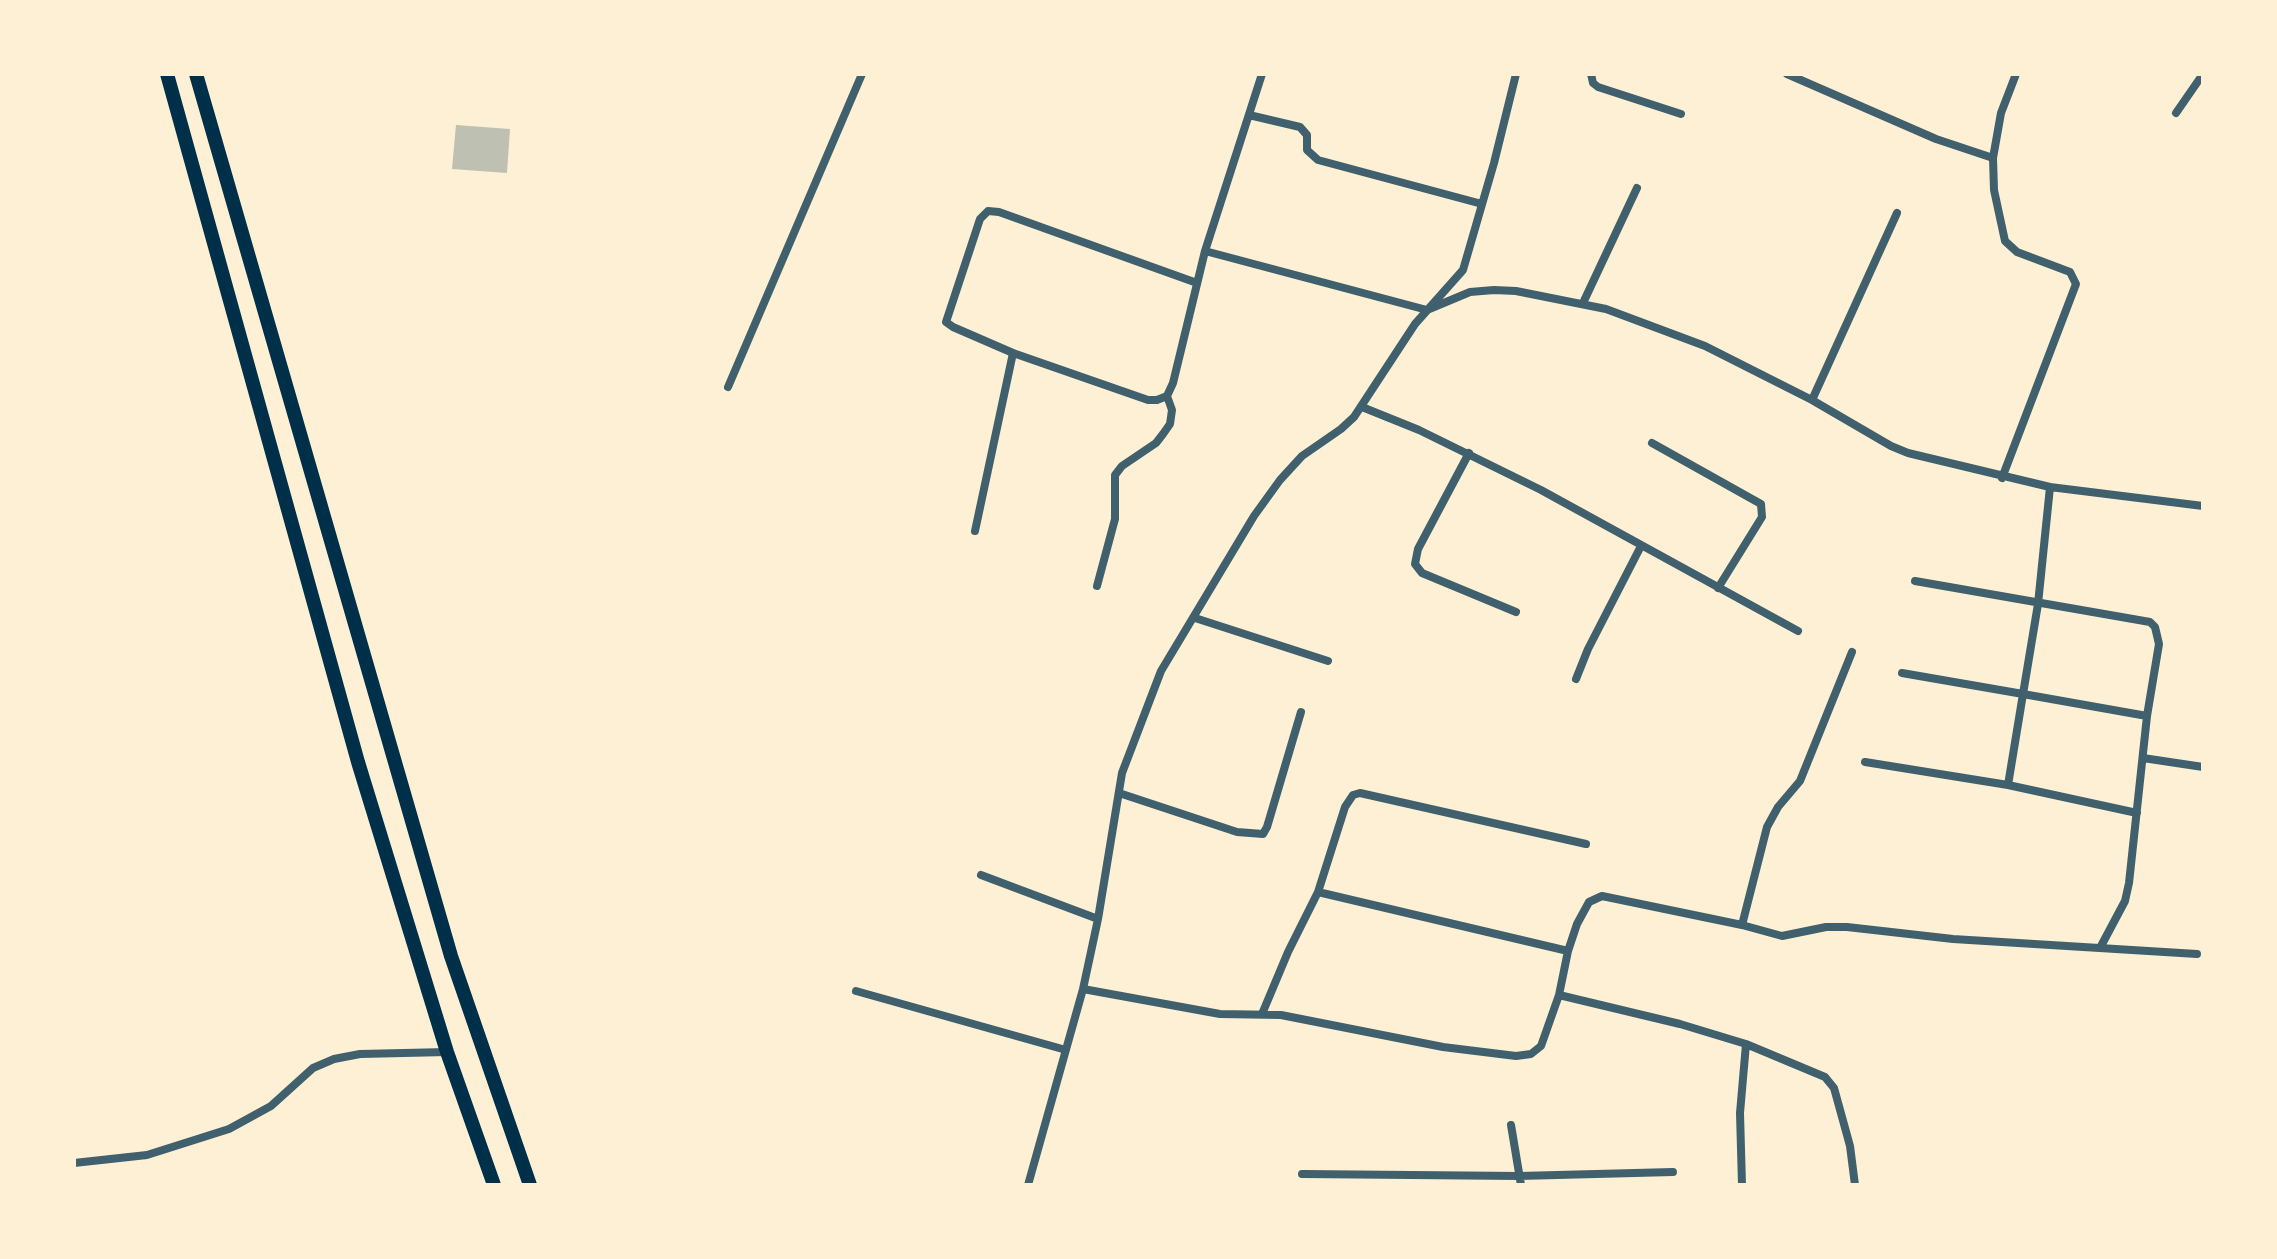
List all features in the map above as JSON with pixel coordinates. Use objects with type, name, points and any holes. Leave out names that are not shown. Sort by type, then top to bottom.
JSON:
[{"type":"highway","points":[[167,74],[353,747],[447,1052],[494,1185]]},
{"type":"highway","points":[[196,74],[451,956],[530,1185]]},
{"type":"street","points":[[728,387],[862,74]]},
{"type":"street","points":[[1197,283],[999,212],[984,212],[946,322],[1013,353],[1148,400],[1167,396],[1173,383],[1205,251],[1262,74]]},
{"type":"street","points":[[1028,1185],[1083,989],[1127,760],[1161,671],[1254,516],[1290,467],[1341,429],[1362,407],[1410,331],[1463,270],[1516,74]]},
{"type":"street","points":[[1591,74],[1593,83],[1598,87],[1681,114]]},
{"type":"street","points":[[1787,74],[1936,139],[1993,158]]},
{"type":"street","points":[[2002,478],[2076,284],[2070,272],[2017,252],[2005,241],[1996,204],[1993,158],[2001,113],[2016,74]]},
{"type":"street","points":[[2176,113],[2203,74]]},
{"type":"street","points":[[1249,115],[1300,127],[1307,135],[1307,150],[1318,160],[1482,204]]},
{"type":"street","points":[[1583,303],[1637,188]]},
{"type":"street","points":[[1812,400],[1897,213]]},
{"type":"street","points":[[1205,251],[1427,310],[1470,292],[1483,290],[1516,291],[1583,303],[1705,346],[1908,453],[2002,478],[2050,487],[2203,506]]},
{"type":"street","points":[[975,531],[1013,353]]},
{"type":"street","points":[[1097,586],[1115,519],[1115,475],[1122,466],[1156,443],[1170,424],[1172,410],[1167,396]]},
{"type":"street","points":[[1362,407],[1469,453],[1798,631]]},
{"type":"street","points":[[1652,443],[1761,504],[1762,517],[1718,588]]},
{"type":"street","points":[[1469,453],[1418,549],[1415,564],[1422,573],[1516,612]]},
{"type":"street","points":[[2008,785],[2038,604],[2050,487]]},
{"type":"street","points":[[1576,679],[1641,546]]},
{"type":"street","points":[[1915,581],[2150,622],[2155,627],[2159,644],[2147,716],[2125,901],[2100,948]]},
{"type":"street","points":[[1195,618],[1328,661]]},
{"type":"street","points":[[1742,925],[1767,827],[1778,807],[1800,781],[1852,652]]},
{"type":"street","points":[[1902,673],[2147,716]]},
{"type":"street","points":[[1119,793],[1237,832],[1263,834],[1301,712]]},
{"type":"street","points":[[2143,758],[2203,767]]},
{"type":"street","points":[[1865,762],[2008,785],[2137,813]]},
{"type":"street","points":[[1262,1014],[1318,892],[1348,800],[1360,793],[1586,844]]},
{"type":"street","points":[[981,875],[1098,919]]},
{"type":"street","points":[[1318,892],[1568,951]]},
{"type":"street","points":[[1083,989],[1236,1016],[1262,1014],[1298,1017],[1443,1047],[1516,1056],[1531,1054],[1541,1046],[1559,995],[1568,951],[1589,902],[1602,896],[1782,936],[1826,927],[1847,927],[1953,939],[2197,954]]},
{"type":"street","points":[[856,991],[1066,1050]]},
{"type":"street","points":[[1559,995],[1680,1024],[1746,1044],[1818,1072],[1834,1088],[1850,1146],[1855,1185]]},
{"type":"street","points":[[1742,1185],[1740,1113],[1746,1044]]},
{"type":"street","points":[[74,1163],[147,1155],[229,1129],[271,1106],[313,1068],[334,1059],[360,1054],[447,1052]]},
{"type":"street","points":[[1511,1125],[1520,1181]]},
{"type":"street","points":[[1302,1174],[1520,1181],[1673,1172]]},
{"type":"building","points":[[456,125],[510,129],[507,173],[452,169]]}]
